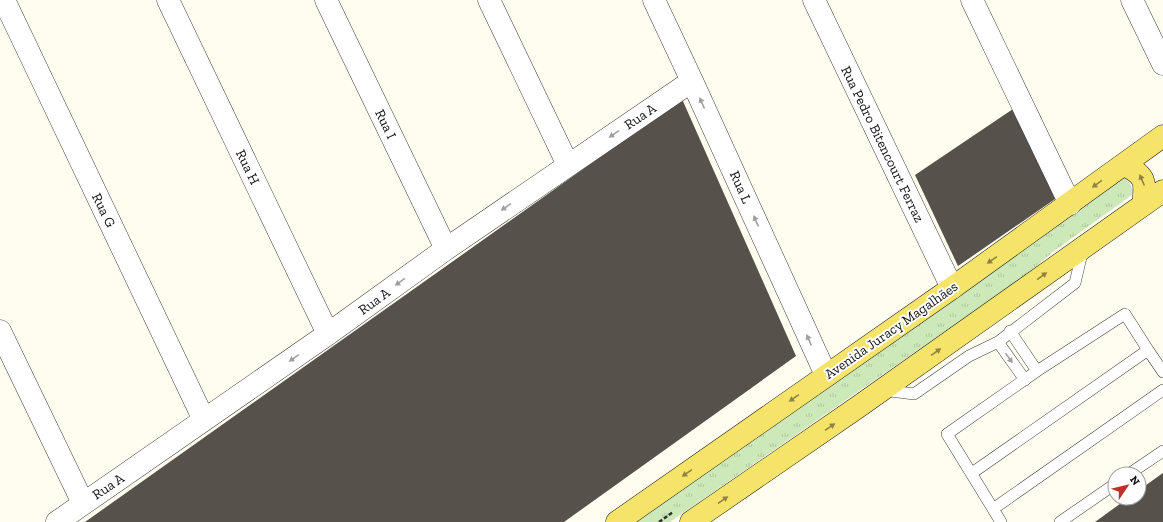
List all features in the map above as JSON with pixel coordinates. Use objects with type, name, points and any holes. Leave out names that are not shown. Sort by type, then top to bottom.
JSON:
[{"type":"main road","name":"Avenida Juracy Magalhães","points":[[617,522],[952,288],[1163,136]]},
{"type":"main road","points":[[1124,165],[1136,171],[1144,182],[1145,190],[1143,205]]},
{"type":"main road","points":[[690,522],[882,390],[1163,191]]},
{"type":"street","name":"Rua G","points":[[4,0],[204,420]]},
{"type":"street","name":"Rua H","points":[[168,0],[328,334]]},
{"type":"street","name":"Rua I","points":[[326,0],[446,248]]},
{"type":"street","points":[[489,0],[568,165]]},
{"type":"street","name":"Rua L","points":[[654,0],[826,375]]},
{"type":"street","name":"Rua Pedro Bitencourt Ferraz","points":[[814,0],[952,288]]},
{"type":"street","points":[[972,0],[1070,204]]},
{"type":"street","points":[[1132,0],[1163,64]]},
{"type":"street","name":"Rua A","points":[[56,522],[328,334],[446,248],[692,81]]},
{"type":"street","points":[[0,331],[83,504]]},
{"type":"lane","points":[[882,390],[914,394],[968,356],[998,342],[1010,331],[1075,283],[1083,247]]},
{"type":"lane","points":[[1001,522],[947,434],[1037,371],[1125,314],[1163,372]]},
{"type":"lane","points":[[1010,331],[1037,371]]},
{"type":"lane","points":[[998,342],[1025,380]]},
{"type":"lane","points":[[972,473],[1148,350]]},
{"type":"lane","points":[[993,509],[1163,390]]},
{"type":"lane","points":[[1141,466],[1163,451]]},
{"type":"lane","points":[[1060,522],[1107,490]]},
{"type":"green space","points":[[1118,177],[1127,179],[1133,190],[1132,195],[1054,251],[1026,275],[670,522],[624,522]]},
{"type":"building","points":[[682,99],[796,356],[564,522],[85,522]]},
{"type":"building","points":[[1013,109],[1058,197],[958,266],[915,175]]},
{"type":"building","points":[[1163,473],[1163,522],[1095,522],[1117,506],[1147,506],[1147,484]]}]
